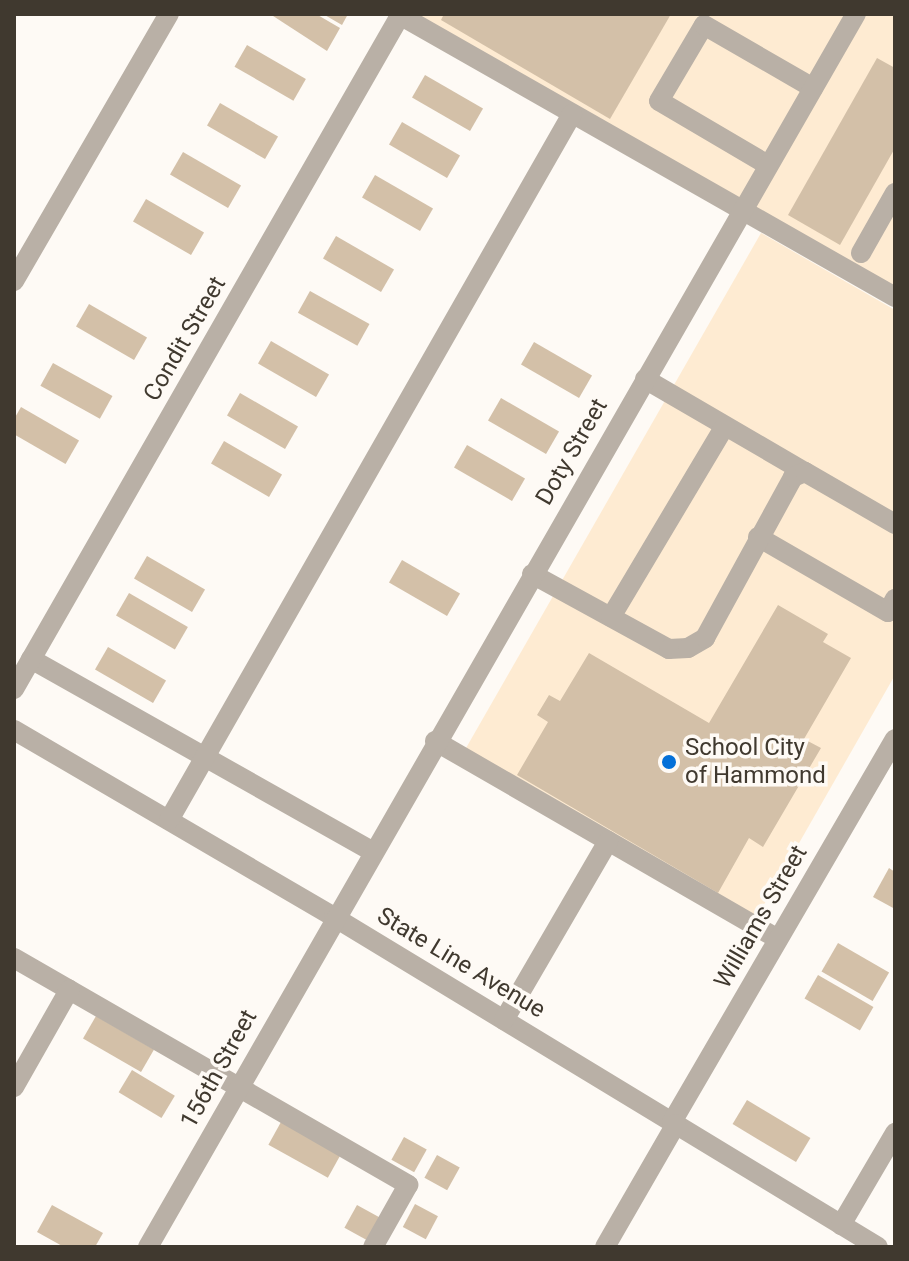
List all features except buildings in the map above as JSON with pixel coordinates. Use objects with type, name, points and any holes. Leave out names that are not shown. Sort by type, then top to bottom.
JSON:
[{"type":"street","points":[[14,281],[169,14]]},
{"type":"street","points":[[400,14],[895,297]]},
{"type":"street","name":"Condit Street","points":[[14,689],[400,14]]},
{"type":"street","name":"Doty Street","points":[[334,917],[856,14]]},
{"type":"street","points":[[768,165],[659,101],[704,25],[813,88]]},
{"type":"street","points":[[169,820],[572,114]]},
{"type":"street","points":[[861,253],[895,193]]},
{"type":"street","points":[[645,379],[895,524]]},
{"type":"street","points":[[611,617],[725,426]]},
{"type":"street","points":[[532,574],[669,649],[688,648],[705,638],[785,488],[805,472]]},
{"type":"street","points":[[758,537],[888,612],[895,599]]},
{"type":"street","points":[[31,659],[372,851]]},
{"type":"street","name":"State Line Avenue","points":[[14,730],[334,917],[878,1247]]},
{"type":"street","name":"Williams Street","points":[[605,1247],[778,939],[895,739]]},
{"type":"street","points":[[435,741],[778,939]]},
{"type":"street","points":[[504,1020],[608,841]]},
{"type":"street","name":"156th Street","points":[[148,1247],[334,917]]},
{"type":"street","points":[[14,958],[408,1185],[373,1247]]},
{"type":"street","points":[[14,1087],[69,990]]},
{"type":"street","points":[[841,1225],[895,1133]]},
{"type":"shaded area","points":[[399,14],[895,14],[895,303]]},
{"type":"shaded area","points":[[761,233],[895,310],[895,675],[750,929],[458,762]]},
{"type":"place","name":"School City of Hammond","points":[[669,762]]}]
